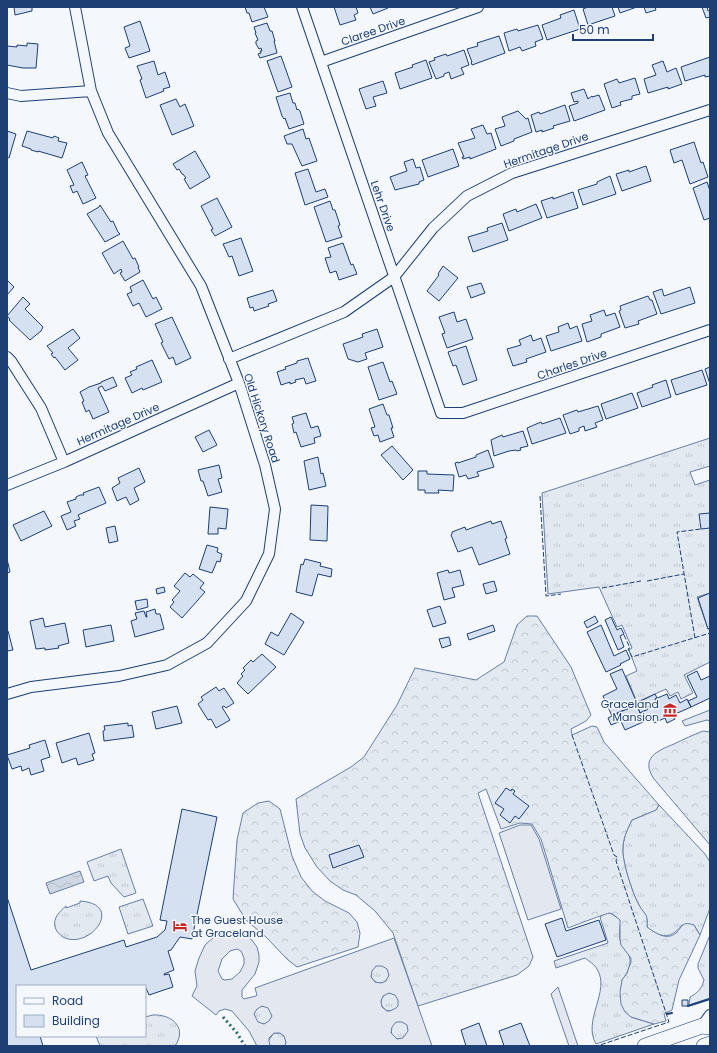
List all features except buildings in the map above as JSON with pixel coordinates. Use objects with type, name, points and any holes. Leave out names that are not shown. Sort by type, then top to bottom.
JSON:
[{"type":"main road","points":[[645,1046],[707,1023]]},
{"type":"main road","points":[[704,1046],[710,1044]]},
{"type":"street","name":"Old Hickory Road","points":[[7,694],[31,687],[119,676],[167,665],[207,643],[246,601],[269,554],[275,509],[265,465],[239,383],[201,286],[108,133],[91,91],[75,7]]},
{"type":"street","name":"Lehr Drive","points":[[302,7],[440,413]]},
{"type":"street","name":"Claree Drive","points":[[321,62],[478,7]]},
{"type":"street","points":[[7,93],[21,96],[91,91]]},
{"type":"street","name":"Hermitage Drive","points":[[229,359],[344,312],[394,277],[433,228],[467,196],[512,173],[710,110]]},
{"type":"street","name":"Charles Drive","points":[[440,413],[463,413],[710,330]]},
{"type":"street","points":[[7,358],[11,361],[41,408],[64,462]]},
{"type":"street","name":"Hermitage Drive","points":[[7,485],[64,462],[239,383]]},
{"type":"green space","points":[[710,438],[710,466],[690,472],[695,485],[710,480],[710,593],[697,597],[708,629],[710,629],[710,662],[684,675],[693,693],[681,699],[678,692],[670,696],[666,689],[637,702],[626,676],[637,671],[629,650],[632,648],[622,625],[617,627],[599,587],[548,594],[542,493]]},
{"type":"green space","points":[[527,616],[537,616],[571,667],[591,715],[586,721],[571,729],[572,735],[592,726],[597,727],[604,742],[659,805],[656,810],[632,820],[625,835],[623,851],[625,867],[630,884],[636,900],[646,914],[647,927],[657,934],[669,936],[676,933],[683,925],[690,924],[694,925],[700,935],[679,980],[672,1010],[664,1014],[666,1021],[654,1024],[631,1017],[625,1012],[621,1004],[620,992],[622,980],[627,973],[631,958],[621,945],[620,920],[610,913],[568,928],[541,839],[532,824],[520,823],[501,829],[486,789],[478,793],[533,957],[529,966],[517,975],[418,1006],[393,933],[375,911],[356,895],[343,890],[330,881],[317,867],[305,848],[300,834],[296,799],[351,767],[364,757],[397,705],[415,668],[476,680],[504,662],[517,625]]},
{"type":"green space","points":[[710,710],[710,721],[707,720],[685,726],[682,721]]},
{"type":"green space","points":[[703,731],[710,732],[710,845],[654,779],[650,772],[649,766],[652,756],[662,749]]},
{"type":"green space","points":[[269,801],[280,809],[292,856],[301,877],[312,891],[325,901],[349,913],[357,922],[360,933],[358,947],[297,967],[246,920],[233,899],[237,840],[243,813],[258,803]]},
{"type":"green space","points":[[659,805],[705,854],[710,862],[710,908],[700,935],[694,925],[682,925],[678,930],[665,936],[652,931],[647,927],[646,917],[636,900],[630,884],[625,867],[623,852],[626,832],[632,820],[656,810]]},
{"type":"green space","points":[[121,849],[136,893],[124,897],[111,883],[108,876],[94,881],[87,862]]},
{"type":"green space","points":[[143,899],[153,926],[128,934],[119,907]]},
{"type":"green space","points":[[80,901],[94,904],[100,910],[102,917],[92,933],[83,938],[73,940],[63,937],[58,933],[56,928],[56,918],[66,906],[66,908],[80,903]]},
{"type":"green space","points":[[606,913],[610,913],[621,920],[620,940],[630,958],[630,966],[622,980],[631,1017],[654,1024],[596,1044],[592,1025],[601,987],[597,969],[585,958],[556,968],[554,961],[608,943],[600,917]]},
{"type":"green space","points":[[710,935],[710,998],[689,1005],[690,997],[701,988],[704,980],[698,968],[698,964]]},
{"type":"green space","points":[[380,965],[386,968],[389,974],[386,980],[380,983],[374,980],[371,974],[374,968]]},
{"type":"green space","points":[[390,993],[396,996],[399,1002],[396,1008],[390,1011],[384,1008],[381,1002],[384,996]]},
{"type":"green space","points":[[263,1006],[269,1009],[272,1015],[269,1021],[263,1024],[257,1021],[254,1015],[257,1009]]},
{"type":"green space","points":[[160,1015],[171,1019],[176,1023],[180,1033],[179,1039],[175,1046],[100,1046],[96,1037],[146,1037],[146,1017]]},
{"type":"green space","points":[[400,1021],[406,1024],[409,1030],[406,1036],[400,1039],[394,1036],[391,1030],[394,1024]]},
{"type":"green space","points":[[274,1033],[280,1033],[283,1035],[286,1040],[285,1046],[270,1046],[268,1041]]},
{"type":"shaded area","points":[[520,825],[531,825],[539,839],[561,909],[528,920],[499,833]]},
{"type":"shaded area","points":[[232,931],[244,934],[251,939],[257,947],[259,962],[255,974],[242,990],[242,997],[244,999],[257,995],[255,988],[394,938],[432,1046],[285,1046],[286,1042],[284,1036],[280,1033],[274,1033],[269,1038],[270,1046],[257,1046],[249,1031],[232,1011],[225,1009],[219,1011],[216,1015],[192,996],[197,986],[195,971],[205,945],[215,936]],"holes":[[[237,949],[241,951],[244,958],[244,964],[240,972],[232,979],[225,980],[222,979],[218,971],[222,959],[230,951]],[[376,966],[382,966],[387,969],[389,975],[386,981],[381,983],[375,982],[371,977],[372,971]],[[389,993],[395,995],[398,1000],[398,1006],[390,1011],[387,1011],[382,1007],[381,1001],[383,996]],[[262,1006],[268,1008],[272,1016],[269,1021],[264,1024],[258,1022],[254,1014],[257,1009]],[[396,1022],[402,1022],[407,1025],[408,1031],[403,1038],[397,1039],[391,1033],[392,1027]]]},
{"type":"shaded area","points":[[558,987],[578,1046],[569,1046],[551,994]]},
{"type":"water","points":[[80,871],[84,882],[50,894],[46,883]]},
{"type":"hedge","points":[[223,1017],[237,1033],[245,1046]]},
{"type":"fence","points":[[540,496],[546,596],[561,594]]},
{"type":"fence","points":[[695,638],[677,532],[701,529]]},
{"type":"fence","points":[[647,581],[684,574]]},
{"type":"fence","points":[[602,588],[641,581]]},
{"type":"fence","points":[[624,635],[632,657],[710,633]]},
{"type":"fence","points":[[572,735],[614,855],[617,857],[616,861],[669,1022],[597,1046]]},
{"type":"wall","points":[[688,1006],[710,999]]},
{"type":"wall","points":[[667,1014],[672,1013]]},
{"type":"place","name":"Graceland Mansion","points":[[670,710]]},
{"type":"place","name":"The Guest House at Graceland","points":[[180,926]]}]
